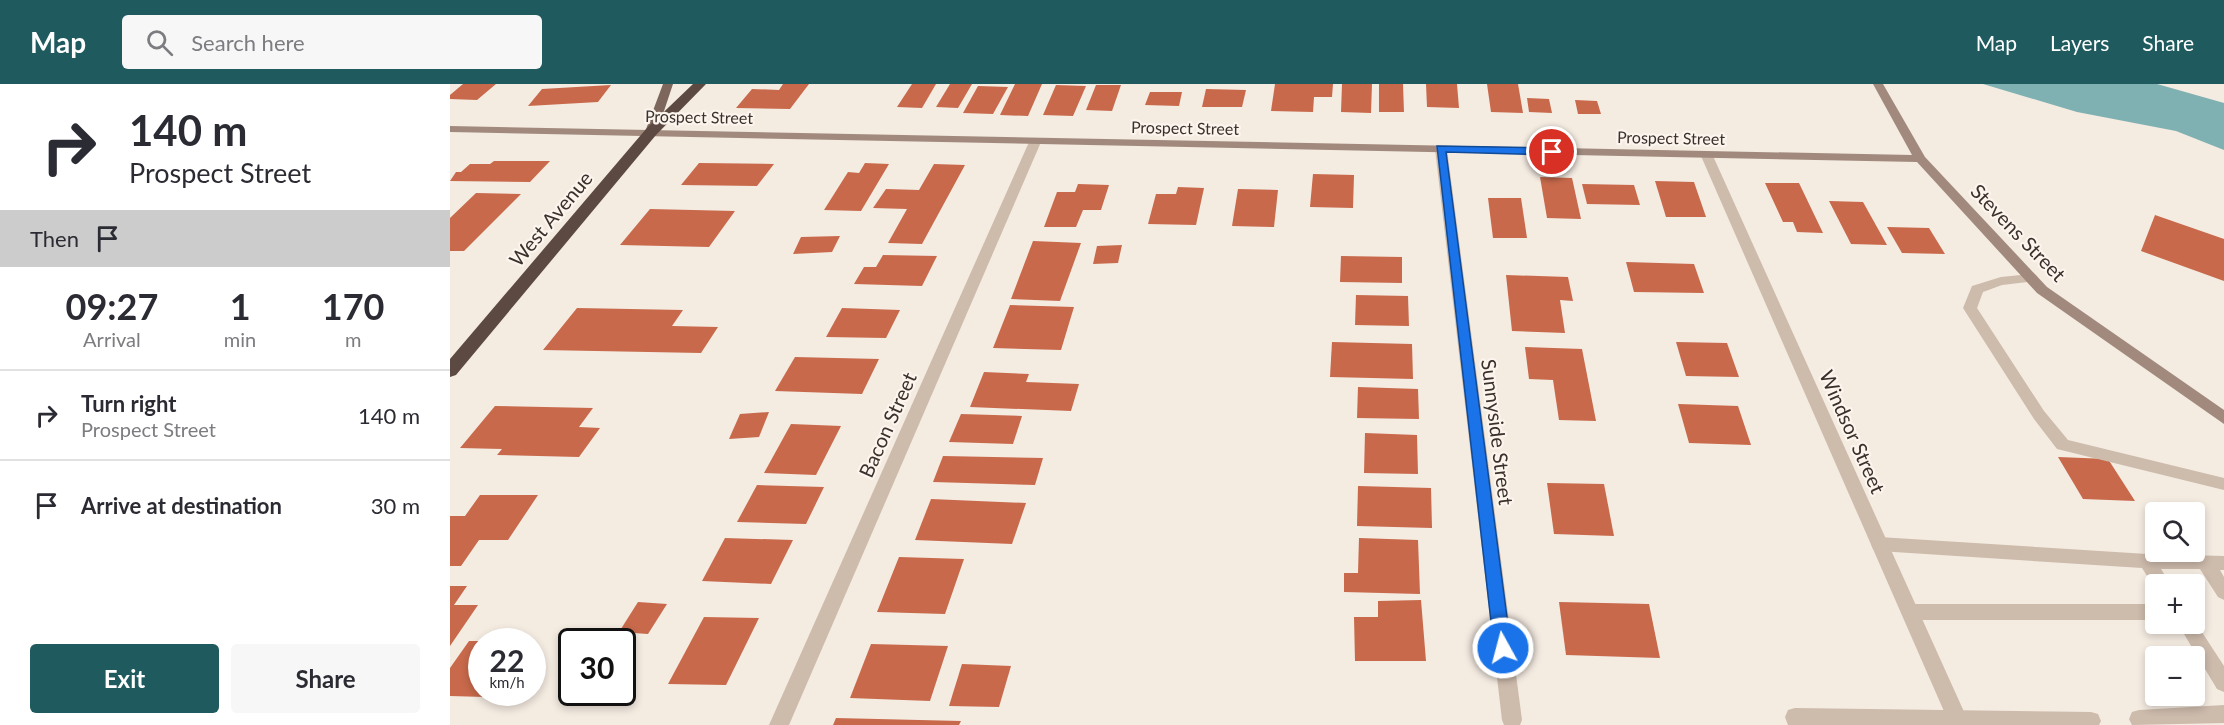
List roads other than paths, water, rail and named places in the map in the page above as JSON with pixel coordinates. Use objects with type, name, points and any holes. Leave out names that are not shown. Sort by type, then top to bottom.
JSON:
[{"type":"highway","points":[[651,132],[700,84]]},
{"type":"highway","name":"West Avenue","points":[[450,371],[651,132]]},
{"type":"main road","name":"West Avenue","points":[[651,132],[668,84]]},
{"type":"street","name":"Stevens Street","points":[[1878,84],[1920,159],[2042,290],[2224,418]]},
{"type":"street","name":"Prospect Street","points":[[450,129],[1920,159]]},
{"type":"street","name":"Bacon Street","points":[[779,725],[1035,142]]},
{"type":"street","name":"Sunnyside Street","points":[[1441,149],[1512,720]]},
{"type":"street","name":"Windsor Street","points":[[1707,156],[1958,722]]},
{"type":"street","points":[[2031,278],[2001,281],[1977,289],[1970,308],[2039,415],[2063,445],[2224,484]]},
{"type":"street","points":[[1879,544],[2145,561]]},
{"type":"street","points":[[2205,562],[2224,563]]},
{"type":"street","points":[[2205,562],[2224,592]]},
{"type":"street","points":[[1910,612],[2145,612]]},
{"type":"street","points":[[2193,634],[2224,683]]},
{"type":"street","points":[[2139,719],[2224,714]]},
{"type":"street","points":[[1798,725],[1795,717],[2079,723]]},
{"type":"water","points":[[1983,84],[2157,84],[2224,103],[2224,150],[2176,131],[2077,112]]}]
